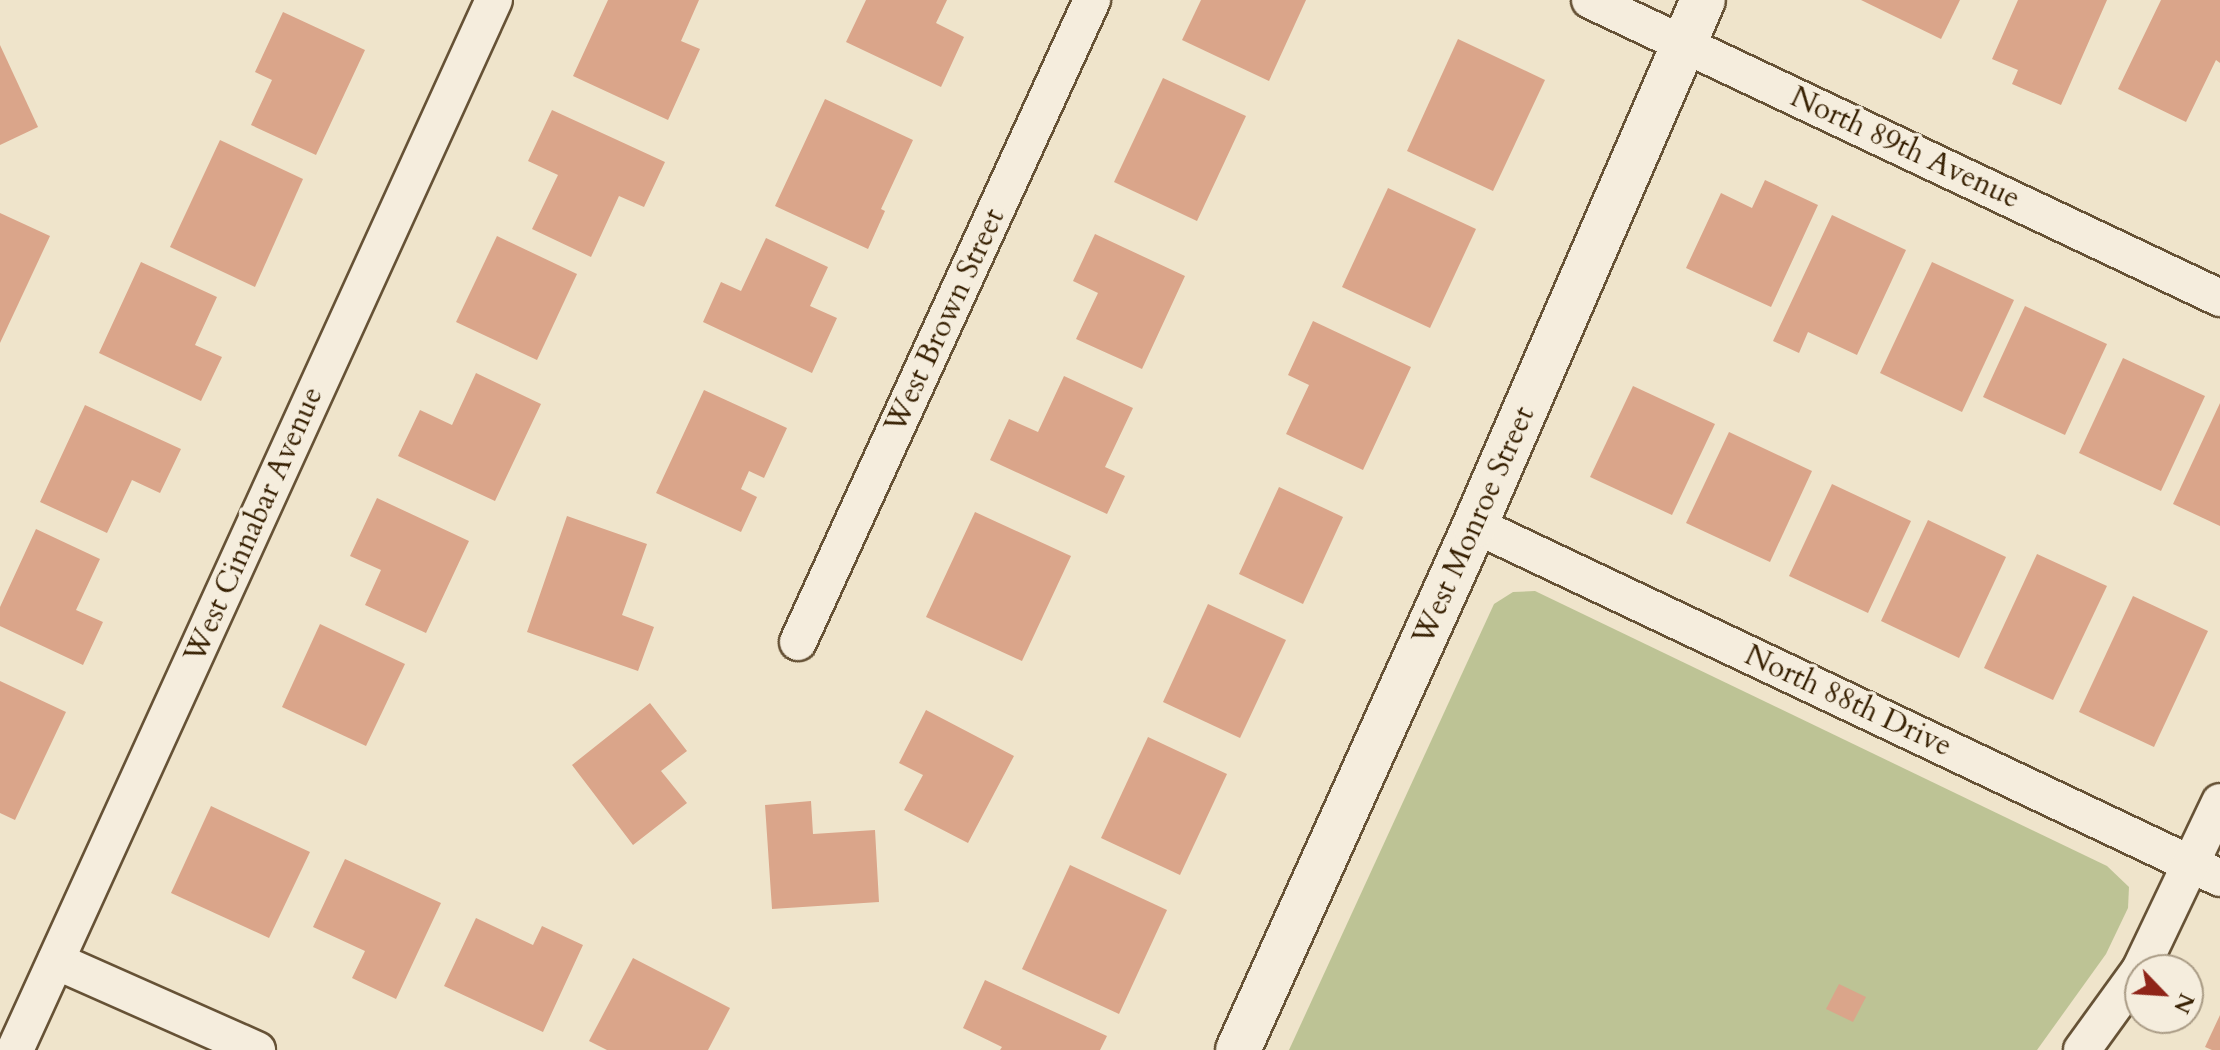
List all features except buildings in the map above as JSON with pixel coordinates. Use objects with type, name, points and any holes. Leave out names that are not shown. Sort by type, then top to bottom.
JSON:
[{"type":"street","name":"West Cinnabar Avenue","points":[[15,1050],[494,0]]},
{"type":"street","name":"West Brown Street","points":[[798,642],[1092,0]]},
{"type":"street","name":"North 89th Avenue","points":[[1590,0],[2220,298]]},
{"type":"street","name":"West Monroe Street","points":[[1238,1050],[1475,525],[1703,0]]},
{"type":"street","name":"North 88th Drive","points":[[1475,525],[2205,871]]},
{"type":"street","points":[[2151,954],[2205,871],[2220,802]]},
{"type":"street","points":[[56,961],[257,1050]]},
{"type":"street","points":[[2082,1050],[2124,992]]},
{"type":"green space","points":[[1535,591],[2107,866],[2129,887],[2128,908],[2106,954],[2037,1050],[1289,1050],[1494,604],[1513,592]]}]
